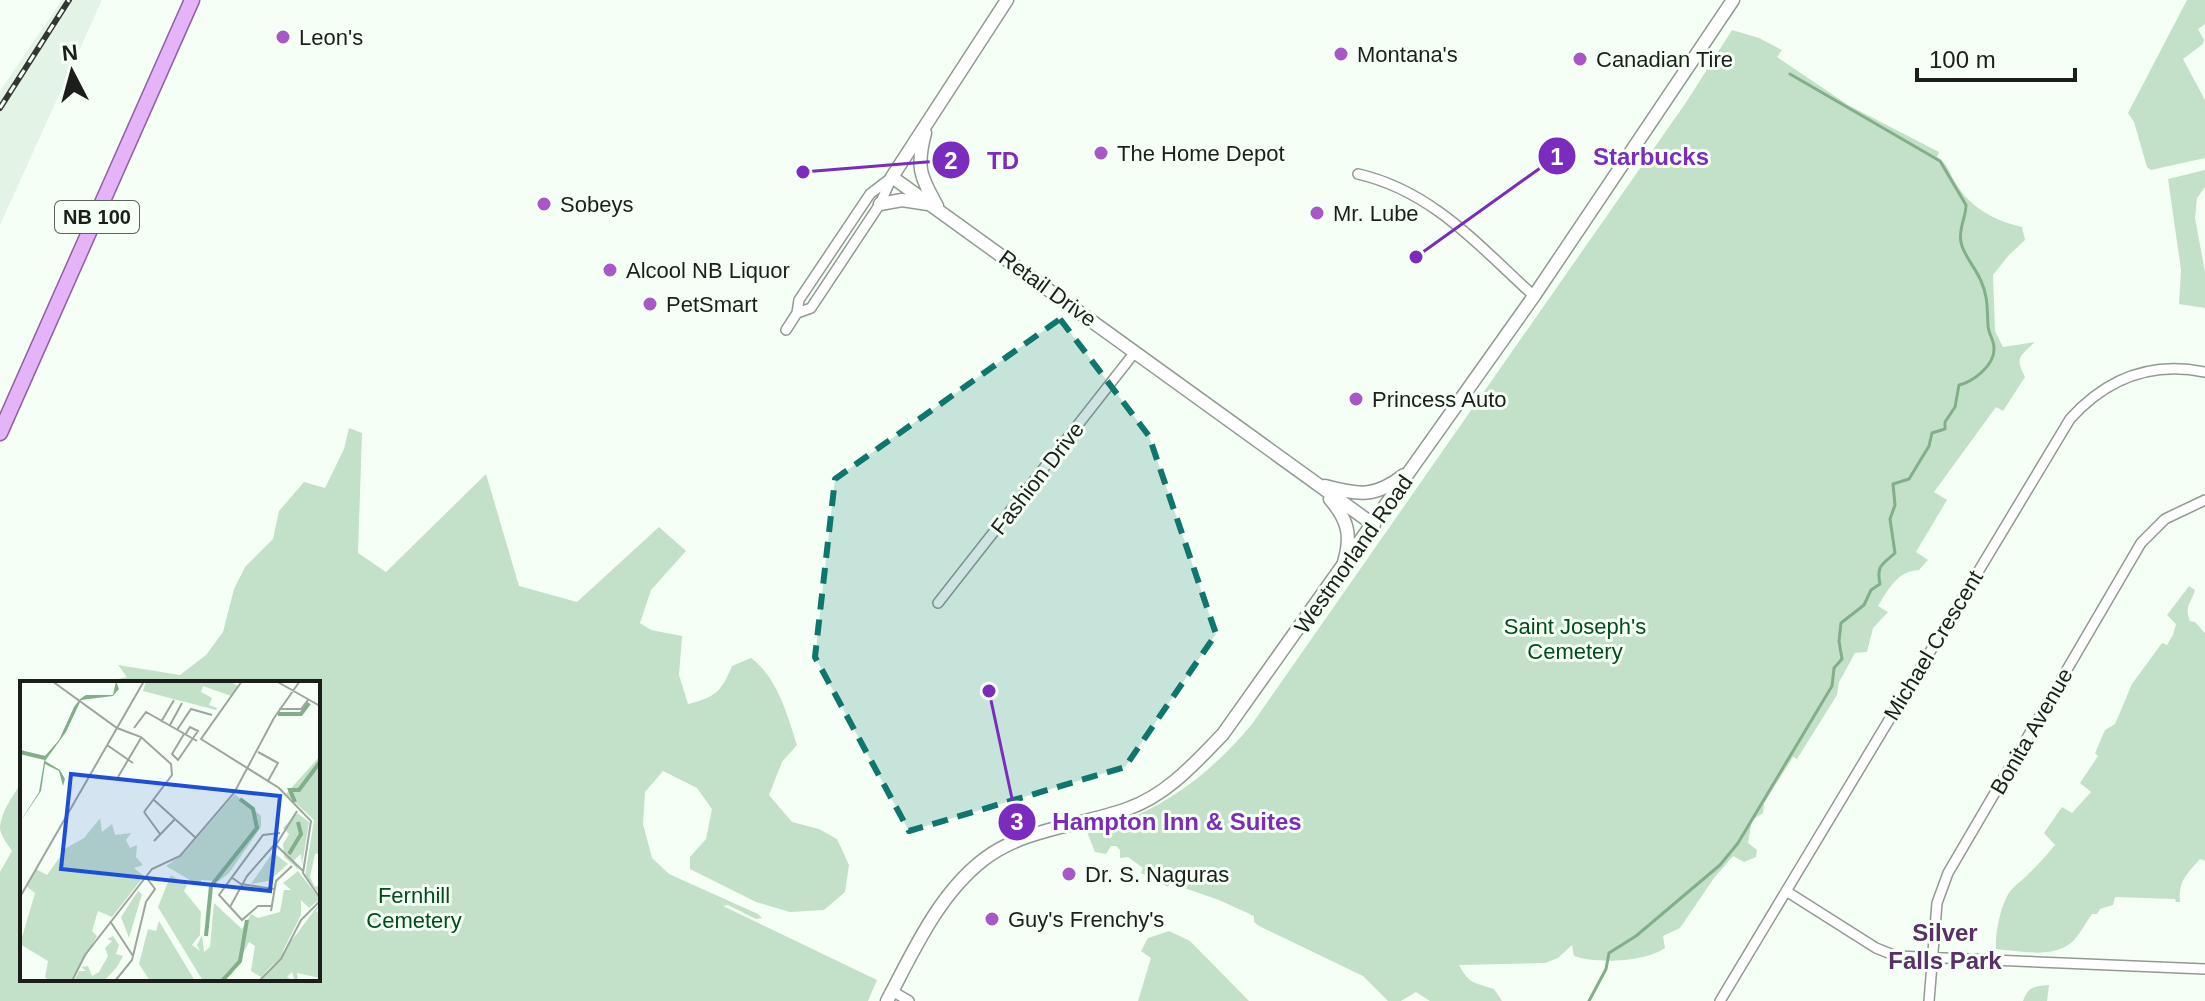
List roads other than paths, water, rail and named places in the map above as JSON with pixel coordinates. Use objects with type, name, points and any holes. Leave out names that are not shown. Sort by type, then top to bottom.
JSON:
[{"type":"main road","name":"NB 100","points":[[0,433],[192,0]]},
{"type":"street","points":[[797,313],[811,308],[1007,0]]},
{"type":"street","name":"Westmorland Road","points":[[889,996],[945,899],[963,877],[986,857],[1049,829],[1130,808],[1175,783],[1223,734],[1341,572],[1534,296],[1733,0]]},
{"type":"street","points":[[928,123],[919,156],[919,172],[938,208]]},
{"type":"street","points":[[1358,174],[1405,189],[1437,209],[1534,296]]},
{"type":"street","points":[[786,330],[797,313],[799,300],[870,194],[892,177]]},
{"type":"street","name":"Retail Drive","points":[[892,177],[1374,525]]},
{"type":"street","points":[[880,204],[902,200],[923,202],[938,208]]},
{"type":"street","name":"Fashion Drive","points":[[938,603],[1135,352]]},
{"type":"street","name":"Michael Crescent","points":[[1720,1001],[2070,419],[2089,399],[2124,377],[2148,370],[2173,368],[2205,372]]},
{"type":"street","points":[[1318,484],[1368,494],[1393,484],[1414,467]]},
{"type":"street","points":[[1318,484],[1348,525],[1348,549],[1341,572]]},
{"type":"street","name":"Bonita Avenue","points":[[1929,1001],[1937,903],[1944,881],[2138,549],[2165,519],[2205,500]]},
{"type":"street","points":[[1786,891],[1884,952],[1904,957],[2205,969]]},
{"type":"street","points":[[889,996],[909,1001]]},
{"type":"waterway","points":[[1589,1001],[1606,969],[1609,953],[1636,936],[1720,865],[1738,843],[1832,686],[1834,668],[1842,659],[1839,641],[1841,623],[1864,605],[1871,590],[1880,584],[1882,566],[1895,553],[1890,519],[1895,505],[1893,484],[1909,479],[1929,446],[1932,433],[1945,429],[1945,422],[1955,407],[1959,385],[1982,372],[1993,355],[1985,292],[1961,242],[1966,205],[1940,161],[1790,74]]},
{"type":"railway","points":[[0,108],[69,0]]},
{"type":"place","name":"Leon's","points":[[283,37]]},
{"type":"place","name":"Montana's","points":[[1341,54]]},
{"type":"place","name":"Canadian Tire","points":[[1580,59]]},
{"type":"place","name":"The Home Depot","points":[[1101,153]]},
{"type":"place","name":"TD","points":[[803,172]]},
{"type":"place","name":"Sobeys","points":[[544,204]]},
{"type":"place","name":"Mr. Lube","points":[[1317,213]]},
{"type":"place","name":"Starbucks","points":[[1416,257]]},
{"type":"place","name":"Alcool NB Liquor","points":[[610,270]]},
{"type":"place","name":"PetSmart","points":[[650,304]]},
{"type":"place","name":"Princess Auto","points":[[1356,399]]},
{"type":"place","name":"Hampton Inn & Suites","points":[[989,691]]},
{"type":"place","name":"Dr. S. Naguras","points":[[1069,874]]},
{"type":"place","name":"Guy's Frenchy's","points":[[992,919]]},
{"type":"district","name":"Silver Falls Park","points":[[1945,947]]},
{"type":"park label","name":"Saint Joseph's Cemetery","points":[[1575,638]]},
{"type":"park label","name":"Fernhill Cemetery","points":[[414,908]]}]
